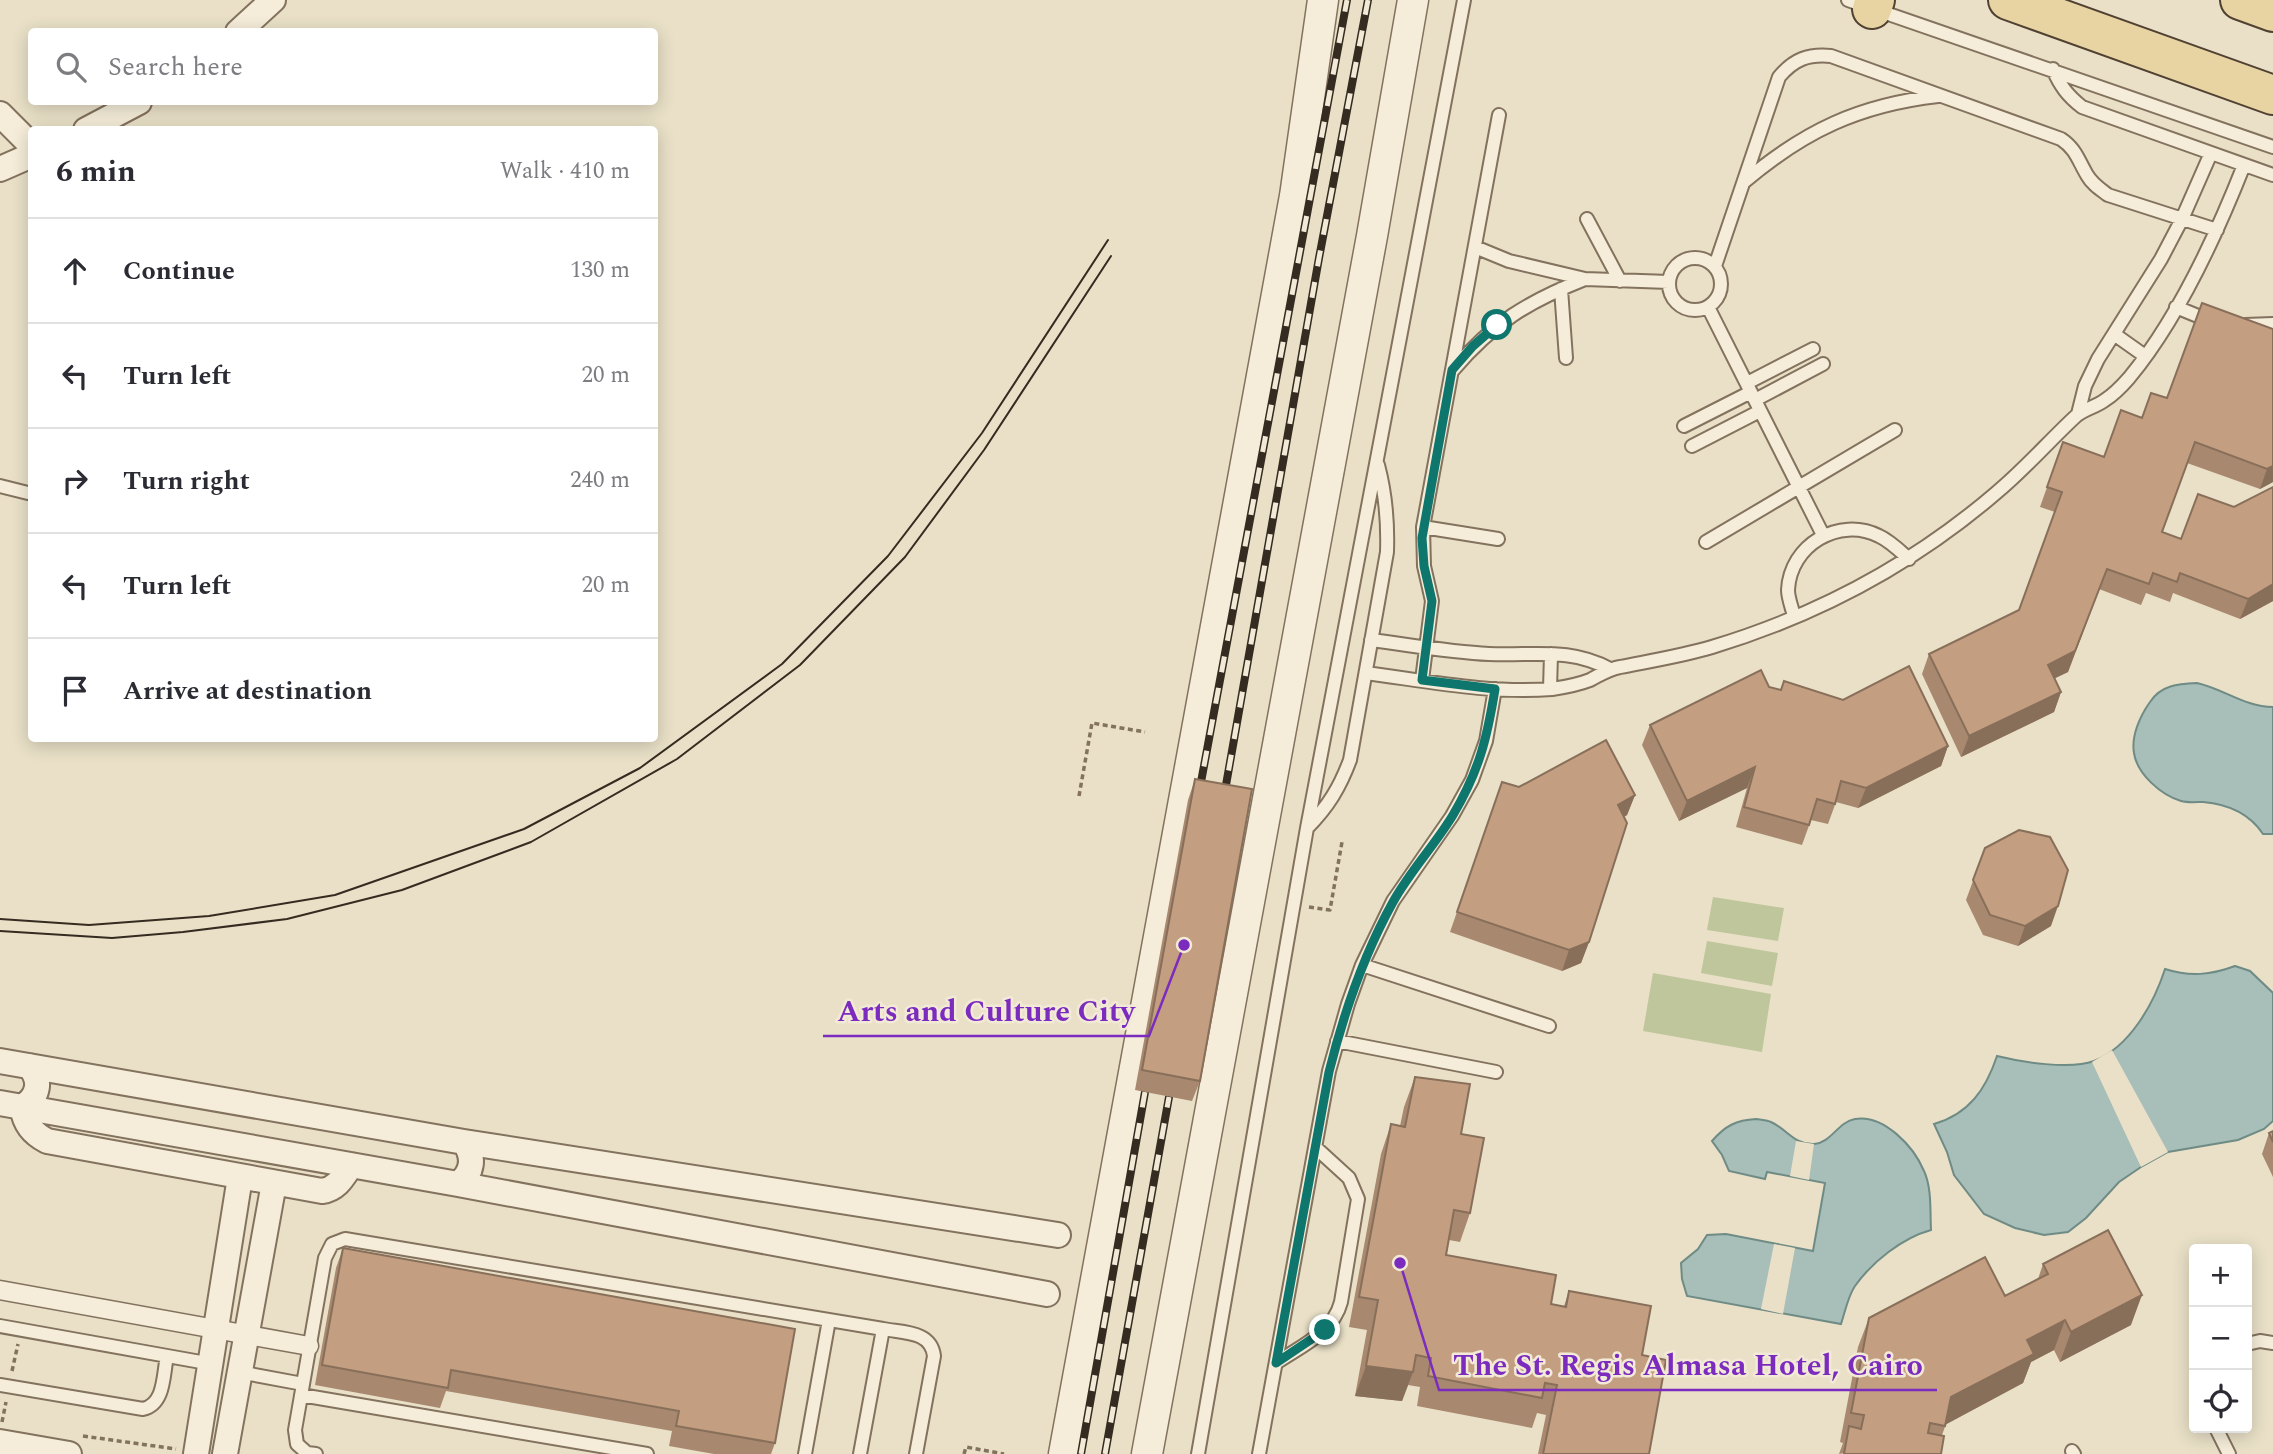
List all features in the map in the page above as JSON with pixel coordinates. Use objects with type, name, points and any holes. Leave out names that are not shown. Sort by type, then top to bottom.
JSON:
[{"type":"main road","points":[[2008,0],[2273,96]]},
{"type":"main road","points":[[2240,0],[2273,12]]},
{"type":"street","points":[[242,28],[273,0]]},
{"type":"street","points":[[1064,1454],[1292,210],[1322,0]]},
{"type":"street","points":[[1147,1454],[1372,236],[1413,0]]},
{"type":"street","points":[[94,126],[133,105]]},
{"type":"street","points":[[0,114],[28,142]]},
{"type":"street","points":[[0,169],[28,157]]},
{"type":"street","points":[[0,1061],[464,1142],[1058,1235]]},
{"type":"street","points":[[11,1105],[33,1099],[38,1085],[34,1071],[29,1066]]},
{"type":"street","points":[[11,1105],[1047,1294]]},
{"type":"street","points":[[11,1105],[30,1128],[47,1141],[240,1177],[326,1191],[338,1185],[351,1165]]},
{"type":"street","points":[[458,1185],[465,1180],[472,1165],[464,1142]]},
{"type":"street","points":[[197,1453],[240,1177]]},
{"type":"street","points":[[225,1454],[274,1183]]},
{"type":"street","points":[[0,1290],[309,1346]]},
{"type":"street","points":[[0,1442],[74,1445]]},
{"type":"lane","points":[[1198,1454],[1307,828],[1464,0]]},
{"type":"lane","points":[[1865,3],[2273,147]]},
{"type":"lane","points":[[1715,267],[1779,77],[1789,66],[1816,54],[1831,55],[2061,139],[2077,152],[2087,175],[2096,187],[2108,195],[2217,230]]},
{"type":"lane","points":[[2053,69],[2059,84],[2081,107],[2273,175]]},
{"type":"lane","points":[[1743,184],[1771,159],[1801,138],[1834,121],[1869,108],[1942,96]]},
{"type":"lane","points":[[1422,680],[1432,601],[1424,566],[1423,527],[1499,116]]},
{"type":"lane","points":[[2078,414],[2085,386],[2098,359],[2156,268],[2182,219],[2211,153]]},
{"type":"lane","points":[[1366,673],[1495,689],[1550,689],[1572,686],[1610,669],[1709,648],[1794,616],[1843,595],[1909,559],[1998,492],[2078,414],[2105,400],[2128,379],[2176,307],[2217,230],[2244,165]]},
{"type":"lane","points":[[1587,219],[1620,281]]},
{"type":"lane","points":[[1475,247],[1509,261],[1584,279],[1669,282]]},
{"type":"lane","points":[[1690,258],[1707,261],[1715,267],[1721,282],[1721,291],[1708,307],[1695,311],[1679,305],[1673,299],[1669,282],[1676,267],[1690,258]]},
{"type":"lane","points":[[1452,370],[1473,346],[1497,325],[1524,307],[1584,279]]},
{"type":"lane","points":[[1561,289],[1566,358]]},
{"type":"lane","points":[[1708,307],[1823,535]]},
{"type":"lane","points":[[2176,307],[2217,323],[2273,324]]},
{"type":"lane","points":[[2114,334],[2145,356]]},
{"type":"lane","points":[[1692,446],[1813,349]]},
{"type":"lane","points":[[1684,426],[1824,365]]},
{"type":"lane","points":[[1706,542],[1895,430]]},
{"type":"lane","points":[[1307,828],[1326,809],[1340,786],[1350,760],[1387,552],[1385,490],[1377,460]]},
{"type":"lane","points":[[0,486],[28,493]]},
{"type":"lane","points":[[1423,527],[1497,539]]},
{"type":"lane","points":[[1794,616],[1788,592],[1790,575],[1809,545],[1823,535],[1836,530],[1865,531],[1891,543],[1909,559]]},
{"type":"lane","points":[[1371,639],[1488,654],[1572,654],[1592,659],[1610,669]]},
{"type":"lane","points":[[1550,689],[1551,654]]},
{"type":"lane","points":[[1259,1454],[1336,1041],[1362,965],[1393,901],[1452,816],[1472,780],[1486,741],[1495,689]]},
{"type":"lane","points":[[1362,965],[1549,1026]]},
{"type":"lane","points":[[1336,1041],[1496,1072]]},
{"type":"lane","points":[[1276,1363],[1325,1330],[1336,1317],[1341,1302],[1358,1199],[1349,1178],[1315,1147]]},
{"type":"lane","points":[[316,1454],[301,1449],[295,1438],[325,1258],[332,1244],[345,1239],[913,1334],[926,1339],[933,1346],[934,1356],[916,1454]]},
{"type":"lane","points":[[805,1454],[829,1320]]},
{"type":"lane","points":[[0,1326],[212,1364]]},
{"type":"lane","points":[[860,1454],[883,1329]]},
{"type":"lane","points":[[2252,1343],[2273,1343]]},
{"type":"lane","points":[[5,1385],[143,1409],[156,1403],[160,1396],[167,1356]]},
{"type":"lane","points":[[239,1372],[302,1390],[647,1454]]},
{"type":"lane","points":[[2218,1433],[2229,1454]]},
{"type":"path","points":[[1079,796],[1092,723],[1145,733]]},
{"type":"path","points":[[1330,910],[1342,842]]},
{"type":"path","points":[[0,1431],[5,1385],[21,1330]]},
{"type":"path","points":[[74,1445],[197,1453]]},
{"type":"path","points":[[964,1454],[966,1447],[1004,1454]]},
{"type":"green space","points":[[1713,897],[1784,908],[1778,941],[1707,930]]},
{"type":"green space","points":[[1707,941],[1778,953],[1772,986],[1701,973]]},
{"type":"green space","points":[[1653,973],[1771,994],[1762,1052],[1643,1031]]},
{"type":"water","points":[[2197,683],[2253,704],[2273,707],[2273,834],[2263,834],[2251,820],[2229,807],[2184,802],[2173,798],[2151,783],[2140,769],[2134,753],[2135,733],[2150,702],[2165,689]]},
{"type":"water","points":[[2235,966],[2250,971],[2273,993],[2273,1121],[2264,1129],[2238,1140],[2168,1152],[2119,1182],[2086,1218],[2068,1232],[2044,1235],[2015,1228],[1984,1214],[1954,1175],[1934,1124],[1957,1114],[1974,1099],[1997,1056],[2059,1065],[2094,1061],[2119,1046],[2129,1035],[2147,1009],[2165,969],[2200,974]]},
{"type":"water","points":[[1756,1119],[1771,1122],[1807,1144],[1820,1143],[1855,1119],[1877,1122],[1897,1134],[1913,1152],[1927,1178],[1931,1230],[1899,1245],[1870,1268],[1853,1290],[1841,1324],[1687,1296],[1681,1263],[1698,1249],[1707,1235],[1726,1234],[1813,1251],[1825,1183],[1767,1172],[1765,1179],[1729,1171],[1712,1141],[1731,1125]]},
{"type":"pier","points":[[2112,1050],[2168,1152],[2141,1167],[2092,1062]]},
{"type":"pier","points":[[1796,1141],[1814,1144],[1809,1180],[1790,1176]]},
{"type":"pier","points":[[1774,1244],[1795,1248],[1783,1314],[1761,1309]]},
{"type":"building","points":[[2202,303],[2273,329],[2273,466],[2267,469],[2195,442],[2162,532],[2181,539],[2198,494],[2234,507],[2273,487],[2273,584],[2248,599],[2180,573],[2177,582],[2153,573],[2149,584],[2107,569],[2075,651],[2048,665],[2061,692],[1969,736],[1929,654],[2019,610],[2062,492],[2047,487],[2063,442],[2104,457],[2121,410],[2142,418],[2151,393],[2167,398]]},
{"type":"building","points":[[1909,666],[1948,746],[1866,788],[1841,781],[1835,804],[1817,799],[1809,825],[1744,807],[1755,767],[1687,801],[1650,725],[1761,670],[1769,687],[1781,690],[1784,681],[1843,700]]},
{"type":"building","points":[[1606,740],[1635,795],[1618,805],[1627,823],[1589,942],[1569,950],[1457,912],[1502,782],[1519,787]]},
{"type":"building","points":[[1195,779],[1252,789],[1200,1081],[1142,1070]]},
{"type":"building","points":[[2019,830],[2050,837],[2068,870],[2058,906],[2025,926],[1990,915],[1973,880],[1985,848]]},
{"type":"building","points":[[1415,1077],[1470,1084],[1461,1134],[1484,1138],[1470,1213],[1454,1210],[1446,1255],[1556,1275],[1551,1304],[1566,1307],[1569,1291],[1651,1306],[1642,1355],[1666,1360],[1649,1454],[1543,1454],[1557,1385],[1545,1383],[1542,1398],[1428,1376],[1431,1358],[1416,1355],[1413,1372],[1366,1366],[1378,1300],[1359,1297],[1391,1124],[1405,1127]]},
{"type":"building","points":[[2108,1230],[2142,1295],[2071,1332],[2065,1320],[2027,1340],[2034,1354],[1951,1397],[1945,1426],[1930,1423],[1928,1433],[1944,1436],[1941,1454],[1844,1454],[1849,1426],[1861,1429],[1864,1415],[1851,1413],[1869,1318],[1985,1257],[2005,1296],[2048,1274],[2043,1264]]},
{"type":"building","points":[[343,1248],[795,1329],[775,1443],[676,1426],[679,1411],[451,1370],[448,1388],[322,1365]]},
{"type":"tram line","points":[[0,919],[89,925],[209,916],[335,895],[524,829],[640,768],[782,664],[888,556],[982,433],[1108,240]]},
{"type":"tram line","points":[[0,931],[112,938],[183,932],[287,919],[402,890],[531,842],[677,759],[800,665],[905,557],[984,450],[1111,256]]},
{"type":"railway","points":[[1198,798],[1347,0]]},
{"type":"railway","points":[[1223,802],[1319,258],[1368,0]]},
{"type":"railway","points":[[1081,1454],[1145,1092]]},
{"type":"railway","points":[[1105,1454],[1169,1097]]},
{"type":"place","name":"Arts and Culture City","points":[[1184,945]]},
{"type":"place","name":"The St. Regis Almasa Hotel, Cairo","points":[[1400,1263]]},
{"type":"route","points":[[1325,1330],[1276,1363],[1336,1041],[1362,965],[1393,901],[1452,816],[1472,780],[1486,741],[1495,689],[1422,680],[1432,601],[1424,566],[1422,538],[1452,370],[1473,346],[1497,325]]}]
